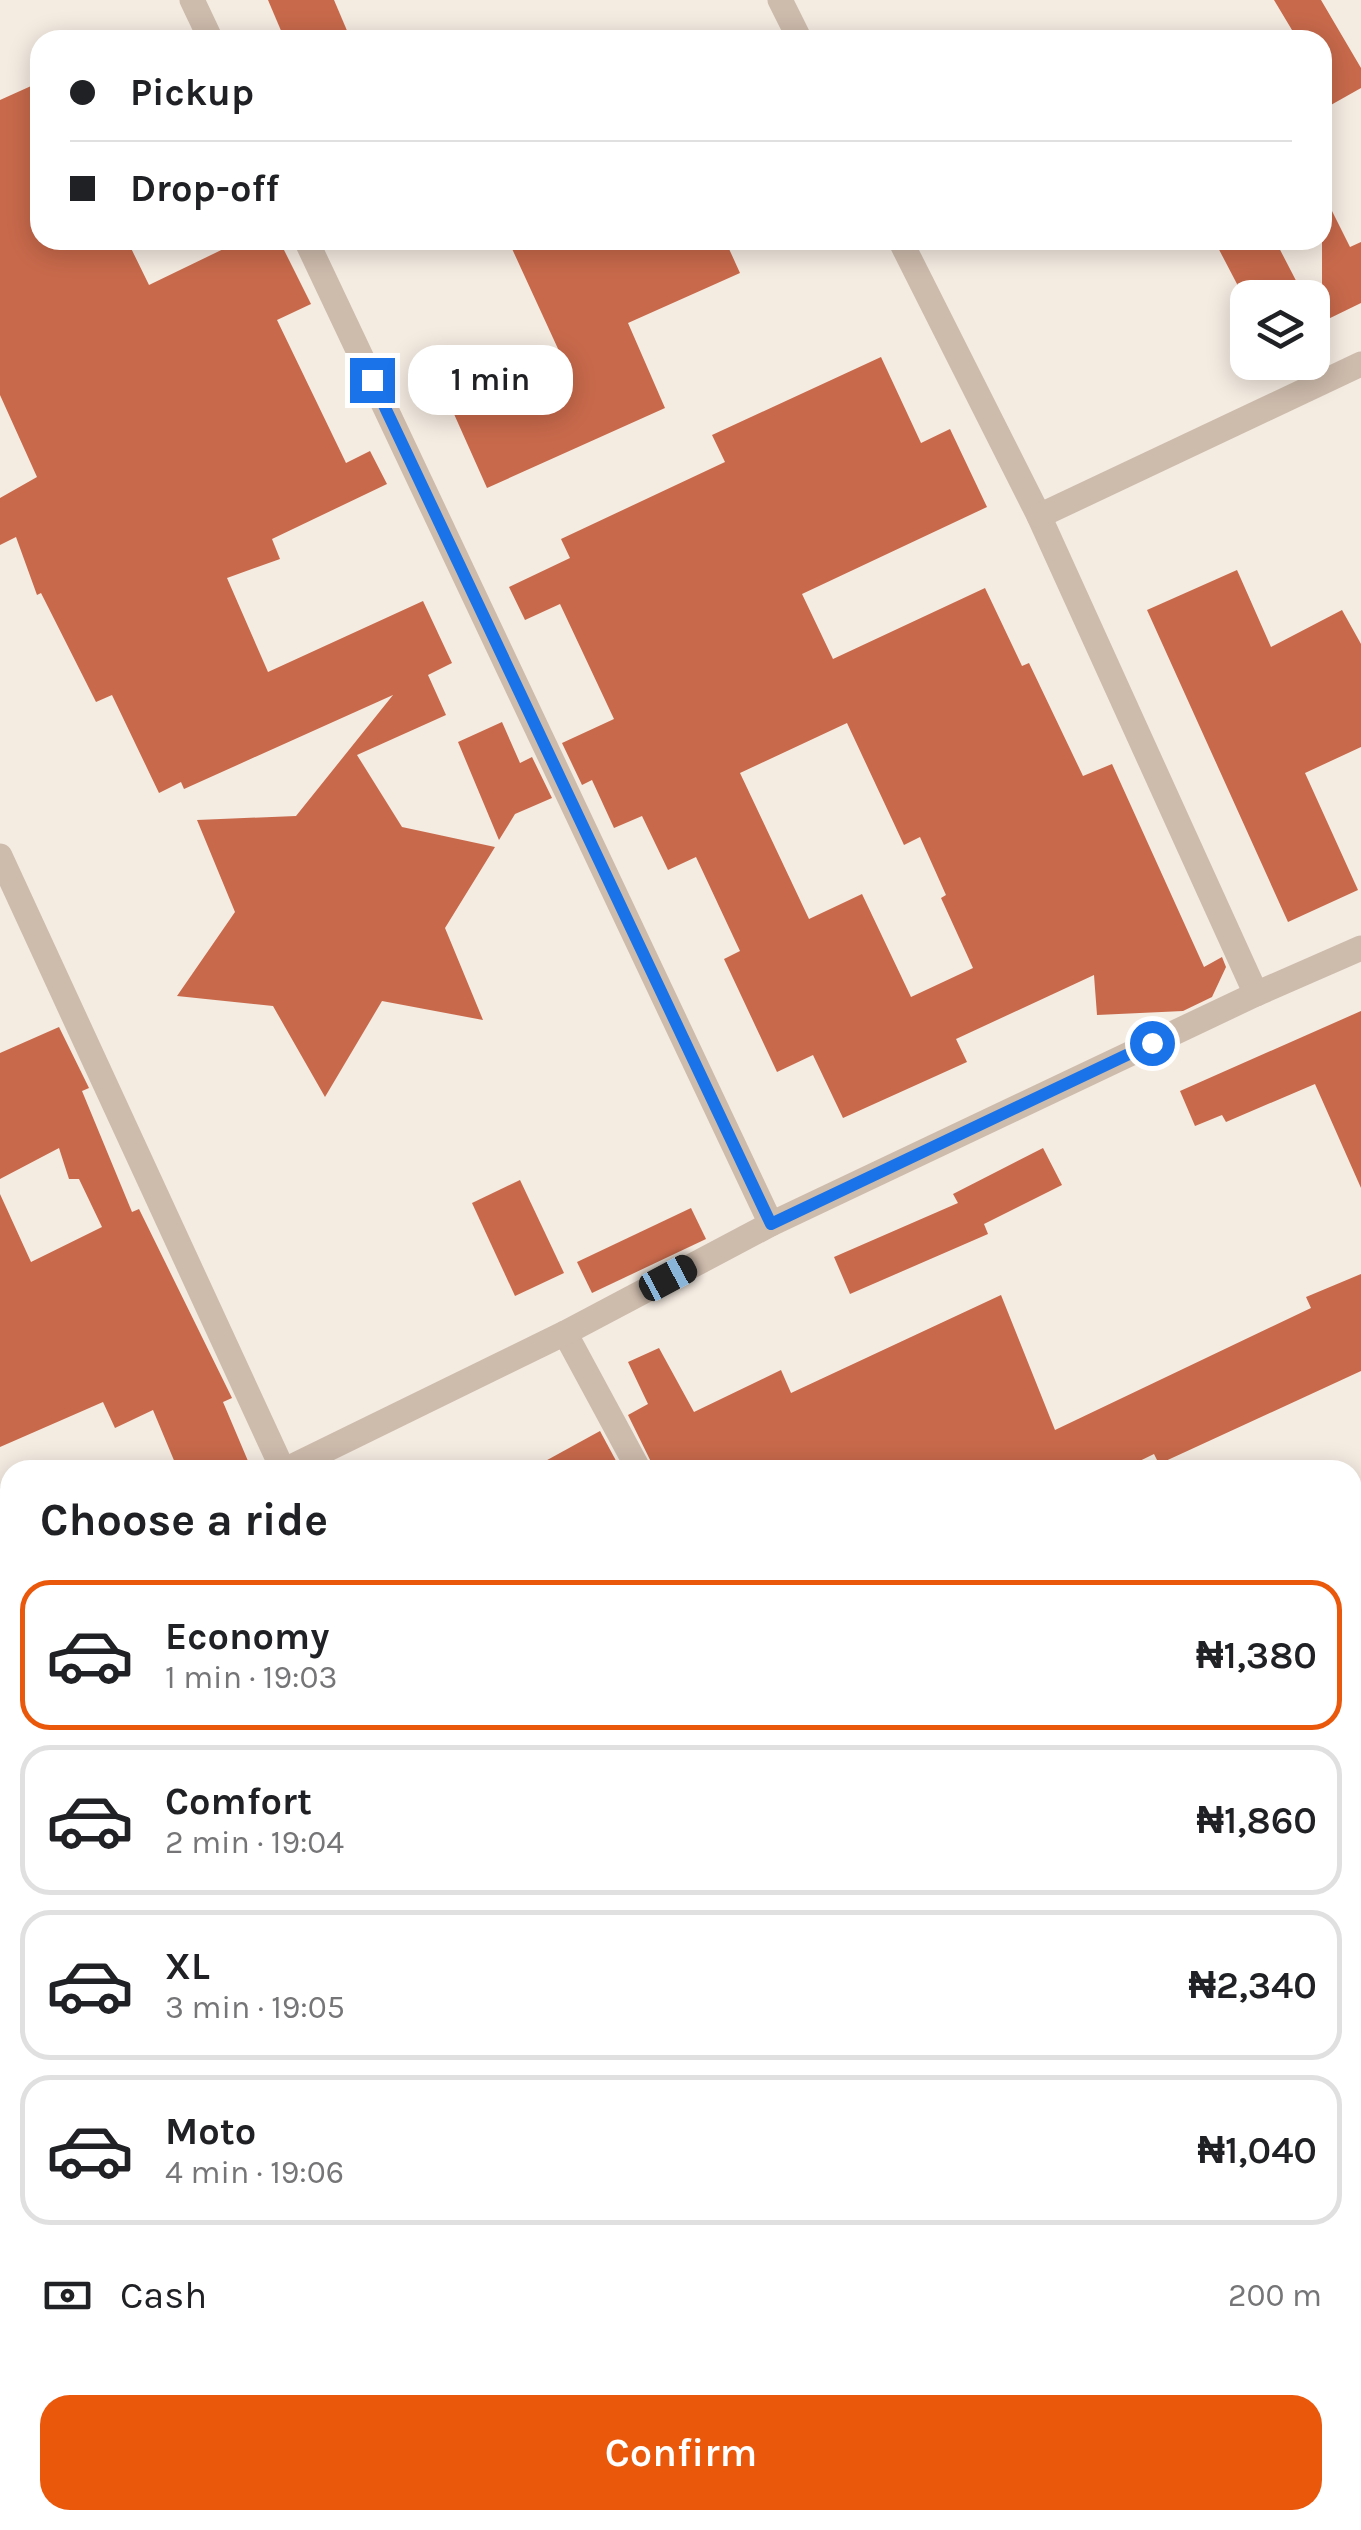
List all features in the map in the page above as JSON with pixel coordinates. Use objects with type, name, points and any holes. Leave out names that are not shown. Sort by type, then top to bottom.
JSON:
[{"type":"street","points":[[192,0],[206,30]]},
{"type":"street","points":[[780,0],[795,30]]},
{"type":"street","points":[[311,250],[771,1224]]},
{"type":"street","points":[[905,250],[1039,516],[1256,994]]},
{"type":"street","points":[[1039,516],[1361,364]]},
{"type":"street","points":[[0,856],[279,1460]]},
{"type":"street","points":[[305,1460],[565,1333],[771,1224],[1361,948]]},
{"type":"street","points":[[565,1333],[634,1460]]},
{"type":"building","points":[[268,0],[334,0],[347,30],[281,30]]},
{"type":"building","points":[[1274,0],[1321,0],[1361,68],[1361,88],[1332,104],[1332,30],[1292,30]]},
{"type":"building","points":[[30,86],[30,250],[132,250],[149,285],[221,250],[284,250],[311,304],[277,320],[346,463],[370,451],[387,484],[272,539],[280,559],[227,578],[268,672],[423,601],[452,663],[428,675],[446,715],[357,755],[402,827],[495,847],[445,928],[483,1020],[382,1001],[325,1097],[273,1006],[177,996],[235,912],[197,820],[296,816],[393,695],[184,789],[181,782],[159,793],[112,695],[96,702],[41,593],[37,595],[16,537],[0,545],[0,498],[37,477],[0,395],[0,100]]},
{"type":"building","points":[[1332,211],[1350,247],[1361,242],[1361,303],[1330,318],[1330,280],[1322,280],[1322,250],[1332,250]]},
{"type":"building","points":[[513,250],[730,250],[740,273],[628,323],[665,408],[487,488],[454,414],[565,364]]},
{"type":"building","points":[[1219,250],[1280,250],[1296,280],[1235,280]]},
{"type":"building","points":[[881,357],[921,443],[950,429],[987,507],[802,594],[833,659],[985,588],[1022,666],[1029,663],[1083,776],[1112,764],[1204,967],[1222,957],[1226,967],[1212,997],[1183,1011],[1097,1015],[1094,975],[956,1039],[967,1062],[843,1118],[813,1055],[777,1072],[724,959],[740,951],[696,857],[668,870],[642,816],[614,828],[592,780],[582,785],[562,743],[614,719],[560,604],[525,620],[509,587],[570,558],[561,539],[725,462],[712,435]],"holes":[[[847,723],[904,845],[920,837],[946,895],[941,898],[973,968],[911,997],[862,894],[809,919],[740,773]]]},
{"type":"building","points":[[1237,570],[1271,647],[1342,610],[1361,644],[1361,747],[1305,773],[1358,890],[1288,922],[1147,610]]},
{"type":"building","points":[[502,722],[520,763],[532,757],[552,798],[515,814],[499,840],[458,742]]},
{"type":"building","points":[[1361,1011],[1361,1188],[1315,1084],[1226,1122],[1222,1115],[1195,1126],[1180,1091]]},
{"type":"building","points":[[59,1027],[89,1088],[82,1091],[132,1212],[139,1209],[232,1398],[223,1402],[248,1460],[174,1460],[153,1410],[115,1428],[103,1402],[0,1447],[0,1194],[31,1262],[102,1227],[79,1179],[69,1179],[59,1148],[0,1179],[0,1053]]},
{"type":"building","points":[[1043,1148],[1062,1185],[984,1224],[988,1234],[850,1294],[834,1257],[958,1203],[953,1194]]},
{"type":"building","points":[[520,1180],[564,1273],[515,1296],[472,1203]]},
{"type":"building","points":[[691,1208],[706,1239],[592,1293],[577,1262]]},
{"type":"building","points":[[1361,1274],[1361,1371],[1168,1460],[1157,1460],[1154,1454],[1142,1460],[650,1460],[628,1415],[648,1404],[628,1362],[659,1348],[694,1412],[781,1370],[791,1393],[1001,1295],[1055,1430],[1311,1308],[1306,1297]]},
{"type":"building","points":[[600,1431],[616,1460],[547,1460]]},
{"type":"route","points":[[372,380],[771,1224],[1152,1043]]}]
